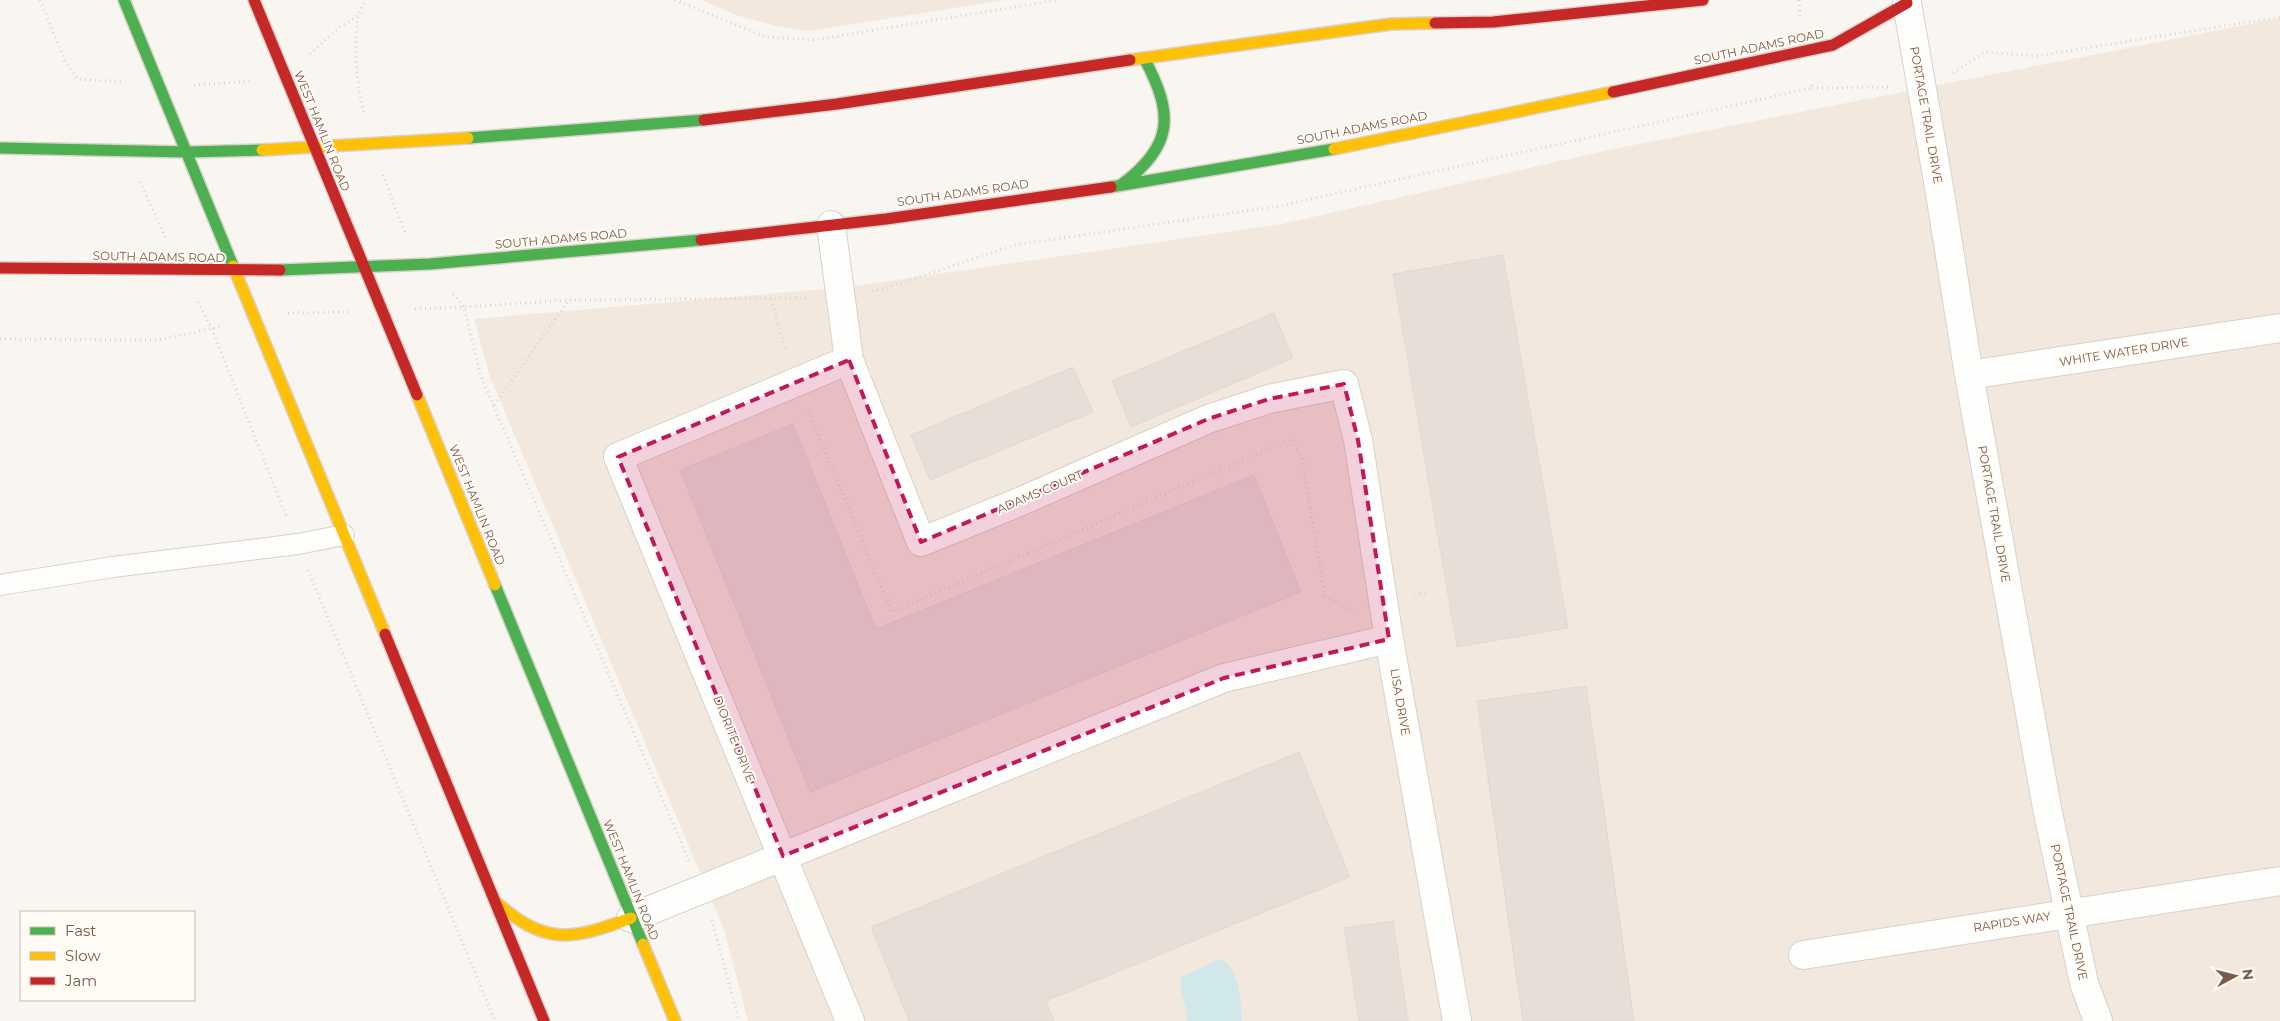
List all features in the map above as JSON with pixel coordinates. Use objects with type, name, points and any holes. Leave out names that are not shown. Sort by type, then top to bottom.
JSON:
[{"type":"main road","points":[[124,0],[544,1021]]},
{"type":"main road","name":"WEST HAMLIN ROAD","points":[[254,0],[675,1021]]},
{"type":"main road","points":[[0,148],[187,152],[314,148],[548,133],[742,117],[1391,24],[1492,22],[1703,0]]},
{"type":"main road","name":"SOUTH ADAMS ROAD","points":[[0,268],[236,272],[428,264],[702,240],[831,225],[1121,185],[1340,148],[1833,46],[1905,2]]},
{"type":"main road","points":[[1121,185],[1145,166],[1158,148],[1164,128],[1160,90],[1144,58]]},
{"type":"main road","points":[[492,897],[512,917],[527,928],[546,934],[569,936],[591,933],[631,918]]},
{"type":"street","name":"PORTAGE TRAIL DRIVE","points":[[1905,2],[1921,83],[1968,376],[2047,808],[2084,983],[2098,1021]]},
{"type":"street","name":"ADAMS COURT","points":[[831,225],[849,360],[921,542],[1017,503],[1208,419],[1269,399],[1344,384]]},
{"type":"street","name":"WHITE WATER DRIVE","points":[[1968,376],[2280,328]]},
{"type":"street","name":"DIORITE DRIVE","points":[[849,360],[618,457],[850,1021]]},
{"type":"street","name":"LISA DRIVE","points":[[1344,384],[1358,440],[1389,639],[1457,1021]]},
{"type":"street","points":[[631,918],[1224,678],[1389,639]]},
{"type":"street","name":"RAPIDS WAY","points":[[1803,955],[2280,881]]},
{"type":"lane","points":[[0,585],[112,567],[298,544],[344,535]]},
{"type":"path","points":[[40,0],[65,61],[78,79]]},
{"type":"path","points":[[360,98],[358,16],[366,0]]},
{"type":"path","points":[[675,0],[766,37],[814,40],[1058,0]]},
{"type":"path","points":[[305,57],[340,27],[358,16]]},
{"type":"path","points":[[739,1021],[713,924],[684,846],[480,374],[464,307],[569,300],[811,298],[882,289],[1015,245],[1279,206],[1812,88],[1895,87],[1921,83],[1947,77],[1985,52],[2036,56],[2280,17]]},
{"type":"path","points":[[184,86],[262,80]]},
{"type":"path","points":[[1810,80],[1812,88]]},
{"type":"path","points":[[380,166],[408,240]]},
{"type":"path","points":[[140,181],[167,240]]},
{"type":"path","points":[[494,406],[569,300]]},
{"type":"path","points":[[285,313],[358,312]]},
{"type":"path","points":[[0,339],[158,340],[212,329],[298,544],[495,1021]]},
{"type":"highlighted area","points":[[849,360],[921,542],[1208,419],[1269,399],[1344,384],[1358,440],[1389,639],[1224,678],[783,856],[618,457]]},
{"type":"shaded area","points":[[701,0],[1003,0],[811,31],[776,26],[739,16]]},
{"type":"shaded area","points":[[2280,18],[2280,1021],[748,1021],[724,929],[490,377],[474,319],[848,287],[1282,224],[1613,149]]},
{"type":"water","points":[[1220,959],[1227,964],[1236,978],[1240,995],[1242,1021],[1187,1021],[1180,983],[1181,977]]},
{"type":"building","points":[[1503,255],[1568,628],[1457,647],[1393,274]]},
{"type":"building","points":[[1274,313],[1293,358],[1131,427],[1112,381]]},
{"type":"building","points":[[1073,367],[1093,412],[930,480],[911,435]]},
{"type":"building","points":[[793,424],[876,629],[1254,475],[1301,592],[810,792],[680,470]]},
{"type":"building","points":[[1586,686],[1634,1021],[1523,1021],[1477,701]]},
{"type":"building","points":[[1299,752],[1350,877],[1046,1001],[1054,1021],[909,1021],[871,927]]},
{"type":"building","points":[[1393,921],[1408,1021],[1359,1021],[1344,928]]},
{"type":"traffic: fast","points":[[124,0],[233,266]]},
{"type":"traffic: fast","points":[[1121,185],[1151,157],[1164,128],[1161,96],[1144,58]]},
{"type":"traffic: fast","points":[[468,138],[704,120]]},
{"type":"traffic: fast","points":[[0,148],[187,152],[262,150]]},
{"type":"traffic: fast","points":[[1111,187],[1334,149]]},
{"type":"traffic: fast","points":[[280,270],[430,264],[701,240]]},
{"type":"traffic: fast","points":[[495,585],[643,944]]},
{"type":"traffic: slow","points":[[1130,60],[1391,24],[1435,23]]},
{"type":"traffic: slow","points":[[1334,149],[1613,92]]},
{"type":"traffic: slow","points":[[262,150],[468,138]]},
{"type":"traffic: slow","points":[[233,266],[385,634]]},
{"type":"traffic: slow","points":[[417,395],[495,585]]},
{"type":"traffic: slow","points":[[496,902],[530,926],[560,935],[592,931],[631,918]]},
{"type":"traffic: slow","points":[[643,944],[675,1021]]},
{"type":"traffic: jam","points":[[254,0],[417,395]]},
{"type":"traffic: jam","points":[[1435,23],[1493,22],[1703,0]]},
{"type":"traffic: jam","points":[[1613,92],[1833,45],[1907,3]]},
{"type":"traffic: jam","points":[[704,120],[837,104],[1130,60]]},
{"type":"traffic: jam","points":[[701,240],[886,219],[1111,187]]},
{"type":"traffic: jam","points":[[0,268],[280,270]]},
{"type":"traffic: jam","points":[[385,634],[544,1021]]}]
